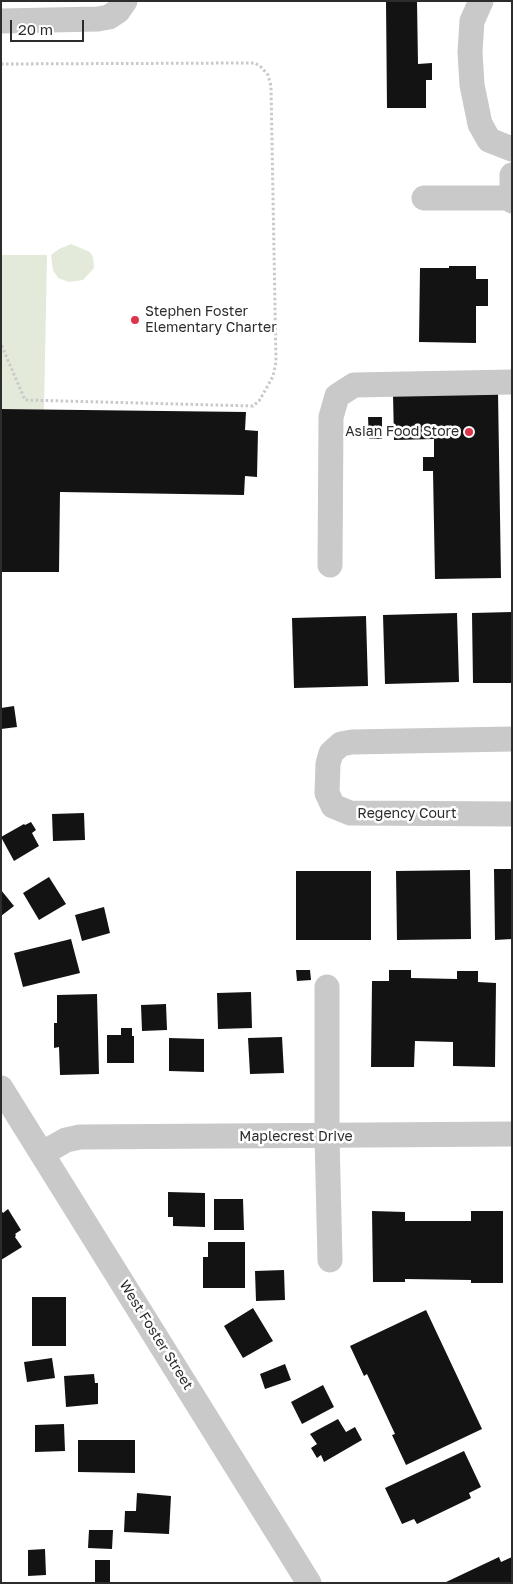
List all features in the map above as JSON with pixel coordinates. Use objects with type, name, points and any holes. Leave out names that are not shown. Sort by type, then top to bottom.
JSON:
[{"type":"street","points":[[1,21],[98,19],[109,17],[118,11],[125,1]]},
{"type":"street","points":[[481,1],[472,21],[470,52],[472,85],[480,124],[490,140],[512,149]]},
{"type":"street","points":[[424,198],[511,192]]},
{"type":"street","points":[[330,564],[331,417],[337,396],[354,385],[512,382]]},
{"type":"street","name":"Regency Court","points":[[512,740],[352,742],[341,744],[331,752],[328,764],[327,793],[333,806],[350,814],[512,814]]},
{"type":"street","points":[[327,987],[327,1137],[330,1260]]},
{"type":"street","name":"West Foster Street","points":[[1,1088],[310,1583]]},
{"type":"street","name":"Maplecrest Drive","points":[[43,1153],[66,1140],[80,1137],[327,1137],[512,1134]]},
{"type":"path","points":[[1,64],[246,62],[255,63],[261,67],[268,76],[271,86],[276,362],[273,376],[259,401],[253,406],[25,400],[1,344]]},
{"type":"green space","points":[[71,244],[90,252],[93,257],[94,268],[83,280],[69,282],[58,278],[53,270],[51,255]]},
{"type":"green space","points":[[1,255],[47,255],[44,410],[1,409]]},
{"type":"building","points":[[386,1],[417,1],[418,64],[432,63],[432,80],[426,80],[426,108],[387,108]]},
{"type":"building","points":[[449,266],[476,266],[476,279],[488,279],[488,306],[476,306],[476,343],[419,342],[420,268],[449,268]]},
{"type":"building","points":[[498,392],[501,578],[435,579],[433,471],[423,471],[423,457],[434,457],[434,439],[394,440],[393,394]]},
{"type":"building","points":[[1,409],[246,412],[245,430],[258,431],[257,477],[245,476],[244,495],[60,492],[59,572],[1,572]]},
{"type":"building","points":[[368,417],[382,417],[382,439],[369,439]]},
{"type":"building","points":[[512,612],[512,683],[473,683],[472,613]]},
{"type":"building","points":[[457,613],[459,682],[385,684],[383,615]]},
{"type":"building","points":[[366,616],[368,686],[294,688],[292,618]]},
{"type":"building","points":[[14,706],[17,727],[1,729],[1,708]]},
{"type":"building","points":[[84,813],[85,840],[53,841],[52,814]]},
{"type":"building","points":[[31,822],[36,830],[32,833],[39,846],[14,861],[1,837]]},
{"type":"building","points":[[494,869],[512,869],[512,939],[495,940]]},
{"type":"building","points":[[470,870],[471,939],[397,940],[396,871]]},
{"type":"building","points":[[296,871],[371,871],[371,940],[296,940]]},
{"type":"building","points":[[49,877],[66,904],[39,920],[23,893]]},
{"type":"building","points":[[1,890],[14,906],[1,916]]},
{"type":"building","points":[[104,907],[110,933],[82,941],[75,915]]},
{"type":"building","points":[[71,939],[80,973],[23,987],[14,953]]},
{"type":"building","points":[[296,970],[310,970],[311,980],[297,981]]},
{"type":"building","points":[[389,970],[411,970],[411,978],[457,979],[457,971],[478,971],[478,982],[496,983],[495,1067],[453,1066],[453,1042],[415,1041],[414,1067],[371,1067],[372,981],[389,981]]},
{"type":"building","points":[[251,992],[252,1028],[218,1029],[217,993]]},
{"type":"building","points":[[97,994],[99,1074],[60,1075],[59,1047],[54,1048],[54,1023],[57,1023],[57,995]]},
{"type":"building","points":[[166,1004],[167,1030],[142,1031],[141,1005]]},
{"type":"building","points":[[121,1028],[132,1028],[132,1036],[134,1036],[134,1063],[107,1063],[107,1035],[121,1035]]},
{"type":"building","points":[[282,1037],[284,1073],[250,1074],[248,1038]]},
{"type":"building","points":[[169,1038],[204,1039],[204,1072],[169,1071]]},
{"type":"building","points":[[168,1192],[205,1193],[205,1227],[173,1226],[173,1217],[168,1217]]},
{"type":"building","points":[[214,1199],[243,1199],[244,1230],[214,1230]]},
{"type":"building","points":[[8,1209],[21,1230],[15,1234],[15,1237],[22,1247],[1,1260],[1,1210],[3,1213]]},
{"type":"building","points":[[372,1211],[405,1212],[405,1221],[471,1221],[471,1211],[503,1211],[503,1283],[471,1283],[471,1280],[405,1279],[405,1282],[373,1282]]},
{"type":"building","points":[[208,1242],[245,1242],[245,1288],[203,1288],[203,1257],[208,1257]]},
{"type":"building","points":[[284,1270],[285,1300],[256,1301],[255,1271]]},
{"type":"building","points":[[32,1297],[66,1297],[66,1346],[32,1346]]},
{"type":"building","points":[[253,1308],[273,1341],[243,1358],[224,1326]]},
{"type":"building","points":[[426,1310],[482,1429],[406,1465],[392,1435],[395,1434],[367,1374],[364,1376],[350,1346]]},
{"type":"building","points":[[52,1358],[55,1378],[27,1382],[24,1362]]},
{"type":"building","points":[[285,1364],[291,1380],[265,1389],[260,1374]]},
{"type":"building","points":[[94,1374],[95,1383],[98,1383],[98,1404],[66,1407],[64,1376]]},
{"type":"building","points":[[323,1385],[334,1407],[302,1424],[291,1402]]},
{"type":"building","points":[[338,1419],[346,1432],[355,1427],[362,1440],[324,1462],[321,1455],[317,1458],[311,1448],[317,1444],[310,1434]]},
{"type":"building","points":[[64,1424],[65,1451],[35,1452],[35,1425]]},
{"type":"building","points":[[78,1440],[135,1440],[135,1473],[78,1472]]},
{"type":"building","points":[[464,1451],[481,1487],[469,1493],[471,1498],[417,1524],[414,1519],[402,1524],[385,1488]]},
{"type":"building","points":[[137,1493],[171,1496],[169,1534],[124,1532],[125,1511],[136,1511]]},
{"type":"building","points":[[89,1530],[113,1530],[112,1549],[88,1548]]},
{"type":"building","points":[[45,1549],[46,1575],[28,1576],[28,1550]]},
{"type":"building","points":[[499,1557],[501,1562],[512,1557],[512,1583],[444,1583]]},
{"type":"building","points":[[95,1560],[110,1560],[110,1582],[95,1583]]},
{"type":"place","name":"Stephen Foster Elementary Charter","points":[[135,320]]},
{"type":"place","name":"Asian Food Store","points":[[469,432]]}]
